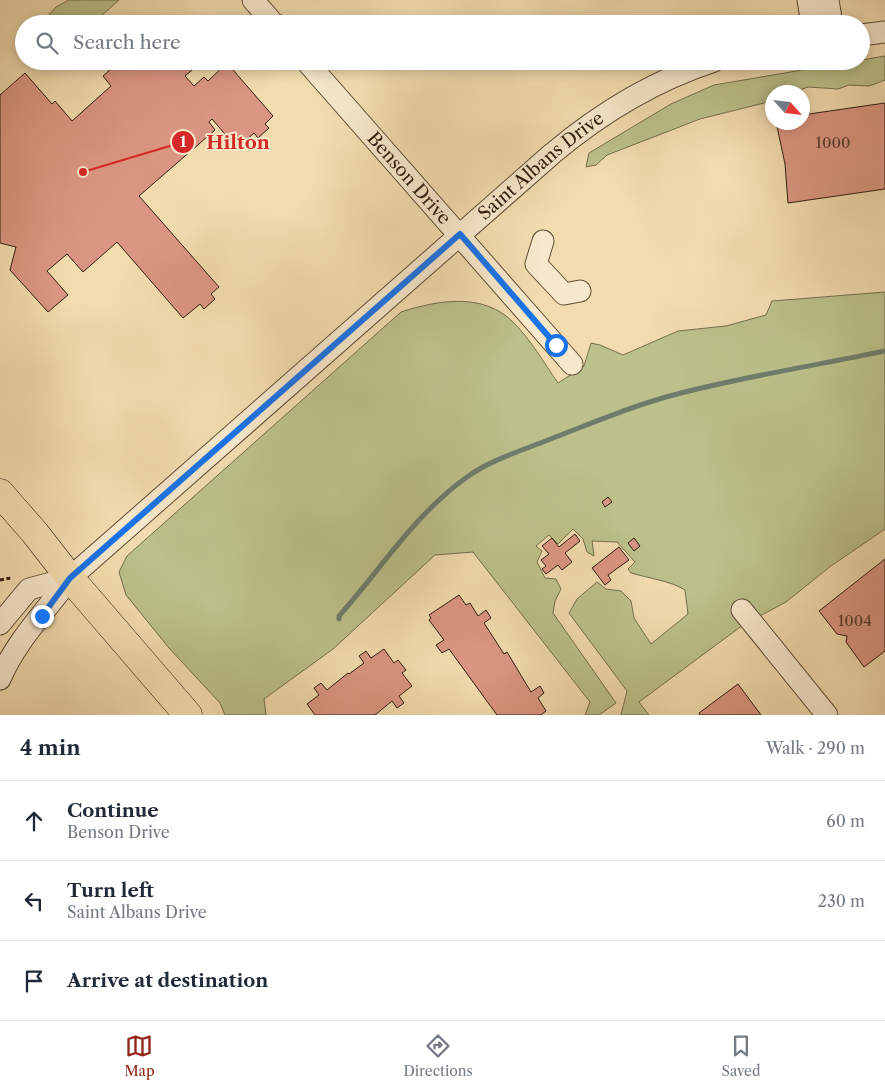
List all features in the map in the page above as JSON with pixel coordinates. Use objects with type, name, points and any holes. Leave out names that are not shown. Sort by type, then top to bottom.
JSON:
[{"type":"main road","points":[[0,493],[35,532],[70,578],[188,715]]},
{"type":"street","points":[[253,0],[266,15]]},
{"type":"street","points":[[808,0],[810,15]]},
{"type":"street","points":[[828,0],[830,15]]},
{"type":"street","points":[[870,34],[885,32]]},
{"type":"street","name":"Benson Drive","points":[[314,70],[460,234],[572,364]]},
{"type":"street","name":"Saint Albans Drive","points":[[0,679],[23,638],[70,578],[460,234],[553,153],[608,110],[655,84],[691,70]]},
{"type":"street","points":[[543,241],[536,264],[539,270],[564,294],[580,291]]},
{"type":"street","name":"Saint Albans Drive","points":[[0,624],[29,589],[70,578]]},
{"type":"street","points":[[742,610],[827,715]]},
{"type":"path","points":[[0,580],[11,578]]},
{"type":"green space","points":[[69,0],[119,0],[102,15],[49,15],[56,7]]},
{"type":"green space","points":[[885,56],[885,80],[869,86],[849,85],[838,89],[810,87],[810,85],[765,85],[765,103],[700,119],[607,155],[596,165],[586,167],[589,153],[671,104],[714,85],[802,70],[870,70],[870,59]]},
{"type":"green space","points":[[885,292],[885,529],[831,566],[786,602],[743,625],[639,702],[649,715],[621,715],[627,691],[569,613],[577,599],[597,582],[606,589],[621,591],[631,601],[634,618],[651,644],[688,614],[685,590],[666,582],[631,573],[628,569],[635,562],[617,542],[592,541],[594,556],[587,552],[583,539],[573,529],[558,544],[549,535],[536,546],[542,551],[537,562],[545,578],[556,579],[561,589],[555,601],[553,613],[616,703],[599,715],[585,715],[590,702],[473,552],[435,555],[333,649],[264,699],[266,715],[225,715],[220,703],[169,648],[126,595],[119,572],[127,556],[401,312],[430,304],[460,301],[489,307],[502,313],[514,323],[532,344],[558,383],[584,366],[591,343],[623,355],[678,331],[726,326],[766,315],[772,301]]},
{"type":"building","points":[[110,70],[192,70],[185,76],[194,86],[204,77],[208,81],[220,70],[233,70],[273,116],[265,124],[269,128],[258,138],[254,133],[237,148],[212,119],[209,122],[215,130],[139,196],[219,287],[211,294],[215,299],[204,309],[200,304],[183,318],[117,242],[83,272],[67,254],[47,271],[68,295],[48,312],[10,270],[16,247],[0,243],[0,95],[25,73],[52,104],[55,101],[72,121],[111,86],[103,76]]},
{"type":"building","points":[[885,103],[885,189],[788,203],[785,164],[778,130],[810,130],[810,114]]},
{"type":"building","points":[[608,497],[612,502],[605,507],[602,502]]},
{"type":"building","points":[[575,534],[580,541],[565,553],[572,562],[562,570],[558,565],[546,574],[542,569],[546,566],[541,560],[549,554],[542,546],[552,538],[559,547]]},
{"type":"building","points":[[634,538],[640,546],[634,551],[628,543]]},
{"type":"building","points":[[619,547],[629,560],[608,575],[611,580],[605,585],[592,568]]},
{"type":"building","points":[[885,559],[885,651],[864,667],[846,642],[847,636],[837,634],[819,611]]},
{"type":"building","points":[[459,595],[466,605],[470,603],[478,616],[486,610],[491,618],[484,623],[504,654],[507,652],[531,692],[540,686],[544,693],[538,698],[546,711],[541,715],[497,715],[449,649],[442,653],[436,645],[444,640],[429,620],[431,618],[429,615]]},
{"type":"building","points":[[384,649],[394,663],[398,660],[406,670],[402,673],[412,686],[399,696],[404,703],[397,708],[392,701],[375,715],[315,715],[307,704],[319,695],[314,688],[321,683],[327,690],[364,663],[359,656],[366,651],[371,658]]},
{"type":"building","points":[[738,684],[761,715],[700,715],[699,713]]},
{"type":"waterway","points":[[339,619],[339,616],[399,543],[431,508],[467,477],[487,465],[508,455],[665,397],[732,381],[885,351]]},
{"type":"place","name":"Hilton","points":[[83,172]]},
{"type":"route","points":[[42,616],[70,578],[460,234],[556,345]]}]
